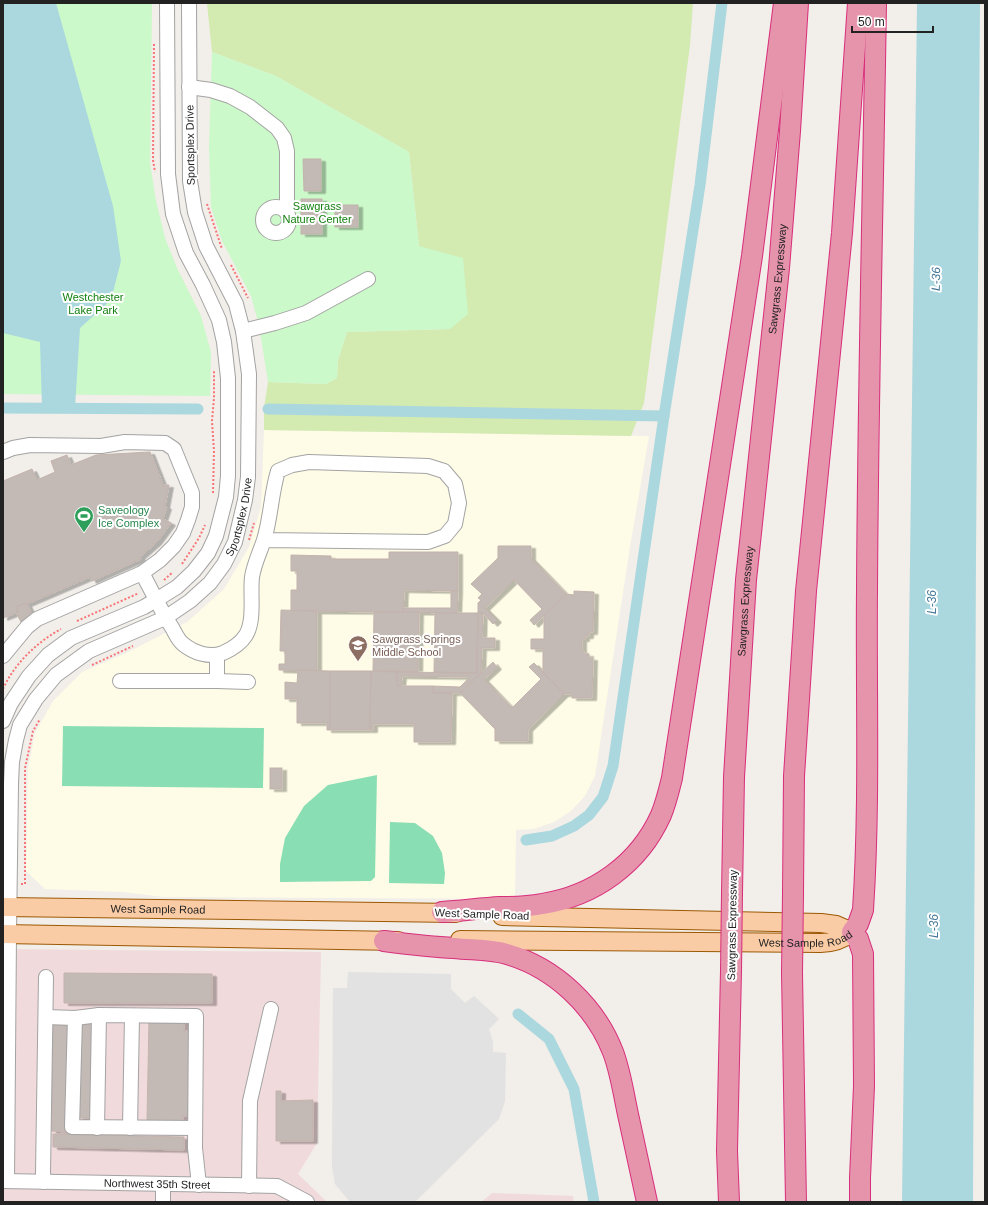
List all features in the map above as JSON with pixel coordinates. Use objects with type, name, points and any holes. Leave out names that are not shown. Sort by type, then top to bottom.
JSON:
[{"type":"highway","points":[[442,912],[543,904],[568,899],[590,890],[612,876],[632,859],[648,838],[663,809],[672,778],[752,256],[784,3]]},
{"type":"highway","name":"Sawgrass Expressway","points":[[729,1202],[727,1151],[734,777],[746,580],[779,268],[798,3]]},
{"type":"highway","points":[[796,1202],[792,973],[794,776],[806,591],[842,233],[858,3]]},
{"type":"highway","points":[[860,1202],[864,1086],[864,954],[858,939],[852,932],[858,924],[864,910],[867,792],[871,262],[876,3]]},
{"type":"highway","points":[[384,941],[481,950],[507,954],[519,958],[542,970],[563,984],[581,1000],[597,1020],[609,1042],[617,1064],[647,1202]]},
{"type":"main road","name":"West Sample Road","points":[[6,907],[442,912],[498,916],[821,923],[836,925],[852,932]]},
{"type":"main road","name":"West Sample Road","points":[[6,934],[384,941],[452,940],[821,943],[839,941],[852,932]]},
{"type":"street","name":"Sportsplex Drive","points":[[3,718],[29,676],[48,655],[71,638],[144,607],[177,587],[194,571],[208,553],[216,536],[226,497],[228,476],[228,378],[224,342],[219,320],[186,252],[173,214],[168,174],[167,3]]},
{"type":"street","name":"Sportsplex Drive","points":[[5,1181],[6,907],[12,762],[20,725],[36,700],[56,674],[90,651],[165,618],[190,602],[210,583],[224,564],[235,542],[245,500],[248,477],[249,374],[244,336],[236,304],[206,246],[194,212],[190,181],[189,3]]},
{"type":"street","points":[[189,86],[230,96],[250,107],[277,128],[284,138],[287,151],[287,212]]},
{"type":"street","points":[[224,342],[306,313],[368,280]]},
{"type":"street","points":[[3,452],[13,448],[30,445],[101,446],[125,442],[165,443],[174,449],[192,492],[192,506],[188,520],[174,546],[160,560],[142,573],[37,619],[26,628],[3,656]]},
{"type":"street","points":[[142,573],[165,618],[183,644],[195,651],[208,655],[217,655],[230,650],[241,642],[247,634],[250,622],[253,572],[264,540],[278,471],[292,464],[309,462],[428,466],[444,471],[455,484],[459,504],[455,524],[445,536],[428,542],[264,540]]},
{"type":"street","points":[[216,536],[235,542]]},
{"type":"street","points":[[217,655],[217,681]]},
{"type":"street","points":[[120,681],[248,682]]},
{"type":"street","points":[[3,718],[20,725]]},
{"type":"street","points":[[44,1182],[46,978]]},
{"type":"street","points":[[249,1186],[250,1101],[271,1008]]},
{"type":"street","points":[[46,1017],[75,1018],[99,1015],[196,1016],[195,1148],[199,1185]]},
{"type":"street","points":[[97,1128],[99,1015]]},
{"type":"street","points":[[130,1128],[132,1016]]},
{"type":"street","points":[[75,1018],[72,1127],[195,1128]]},
{"type":"street","name":"Northwest 35th Street","points":[[5,1181],[277,1186],[307,1202]]},
{"type":"street","points":[[163,1184],[163,1202]]},
{"type":"path","points":[[207,203],[223,250]]},
{"type":"path","points":[[230,262],[248,300]]},
{"type":"shaded area","name":"Sawgrass Springs Middle School","points":[[264,430],[649,436],[630,547],[595,776],[585,796],[571,811],[554,822],[534,829],[516,830],[515,899],[163,897],[123,892],[45,889],[26,871],[28,768],[35,733],[53,701],[82,672],[126,653],[187,622],[224,589],[249,547],[261,507]]},
{"type":"shaded area","points":[[3,949],[321,952],[317,1143],[298,1174],[327,1202],[3,1202]]},
{"type":"shaded area","points":[[348,972],[451,974],[451,989],[465,1003],[474,996],[499,1019],[489,1029],[493,1042],[493,1052],[506,1053],[505,1101],[499,1119],[415,1202],[350,1202],[335,1184],[332,1167],[333,988],[347,988]]},
{"type":"shaded area","points":[[492,1193],[573,1196],[574,1202],[481,1202]]},
{"type":"green space","name":"Westchester Lake Park","points":[[3,3],[152,3],[150,163],[156,201],[165,238],[177,268],[201,316],[211,352],[210,396],[3,394]]},
{"type":"green space","points":[[207,3],[693,3],[690,45],[644,403],[631,436],[264,430],[264,408],[268,382],[326,384],[337,378],[338,360],[347,332],[450,329],[419,246],[409,152],[276,76],[212,52]]},
{"type":"green space","name":"Sawgrass Nature Center","points":[[212,52],[276,76],[409,152],[419,246],[463,258],[468,314],[450,329],[347,332],[338,360],[337,378],[326,384],[268,382],[259,325],[251,296],[222,241],[211,207],[209,146]]},
{"type":"green space","points":[[63,726],[264,728],[263,788],[62,786]]},
{"type":"green space","points":[[377,775],[375,877],[371,881],[280,882],[280,864],[285,838],[304,806],[328,785]]},
{"type":"green space","points":[[390,822],[415,823],[433,836],[442,853],[445,873],[444,884],[389,883]]},
{"type":"water","points":[[3,3],[56,3],[113,206],[121,261],[111,300],[80,328],[75,408],[42,408],[40,342],[3,333]]},
{"type":"water","name":"L-36","points":[[917,3],[980,3],[973,1202],[902,1202]]},
{"type":"building","points":[[303,159],[321,159],[321,191],[304,191]]},
{"type":"building","points":[[301,199],[322,199],[322,234],[301,234]]},
{"type":"building","points":[[335,205],[358,205],[358,227],[335,227]]},
{"type":"building","name":"Saveology Ice Complex","points":[[150,452],[163,485],[169,485],[165,506],[167,507],[163,519],[171,523],[157,542],[140,557],[141,559],[92,581],[90,577],[26,605],[25,603],[16,607],[18,612],[3,618],[3,481],[32,469],[37,480],[55,472],[51,461],[67,455],[71,465],[96,455]]},
{"type":"building","points":[[498,546],[531,546],[531,558],[566,594],[534,625],[530,620],[542,609],[514,580],[485,608],[497,620],[493,624],[483,613],[478,613],[478,603],[481,600],[478,598],[482,594],[471,584],[498,558]]},
{"type":"building","points":[[389,552],[458,552],[458,591],[404,590],[403,612],[291,611],[291,590],[297,590],[297,571],[291,571],[291,555],[331,556],[331,559],[389,559]]},
{"type":"building","points":[[451,591],[458,591],[457,613],[403,612],[403,608],[451,608]]},
{"type":"building","points":[[574,591],[594,592],[593,632],[589,632],[589,636],[585,636],[585,639],[582,639],[582,651],[584,651],[584,654],[589,654],[589,658],[593,658],[592,698],[572,698],[572,694],[564,694],[543,673],[543,649],[531,649],[531,639],[544,639],[544,615],[566,594],[574,595]]},
{"type":"building","points":[[25,603],[26,605],[27,604],[33,617],[21,622],[16,612],[18,612],[16,607]]},
{"type":"building","points":[[281,610],[317,611],[317,671],[279,670],[279,664],[285,664],[285,651],[280,651]]},
{"type":"building","points":[[374,612],[419,612],[418,672],[373,671]]},
{"type":"building","points":[[435,613],[478,613],[477,673],[434,672]]},
{"type":"building","points":[[478,613],[483,613],[482,638],[495,638],[495,648],[482,648],[481,673],[460,693],[433,693],[433,686],[460,687],[470,677],[402,676],[401,686],[397,686],[397,672],[477,673]]},
{"type":"building","points":[[493,662],[497,667],[484,679],[512,708],[541,679],[529,667],[534,663],[564,694],[528,729],[528,741],[495,741],[495,729],[460,693]]},
{"type":"building","points":[[298,670],[330,671],[330,730],[327,730],[327,723],[297,723],[297,699],[285,699],[285,682],[297,683]]},
{"type":"building","points":[[330,671],[371,671],[370,730],[330,730]]},
{"type":"building","points":[[371,671],[397,672],[397,686],[433,686],[433,693],[452,693],[451,742],[414,742],[414,724],[373,724],[373,730],[370,730]]},
{"type":"building","points":[[270,768],[282,768],[282,789],[270,789]]},
{"type":"building","points":[[64,973],[212,974],[212,1003],[64,1003]]},
{"type":"building","points":[[149,1020],[184,1021],[184,1031],[189,1031],[188,1116],[183,1116],[183,1121],[147,1120]]},
{"type":"building","points":[[80,1024],[92,1024],[92,1118],[79,1118]]},
{"type":"building","points":[[53,1025],[69,1026],[67,1132],[52,1131]]},
{"type":"building","points":[[276,1091],[281,1091],[281,1101],[313,1100],[313,1141],[276,1141]]},
{"type":"building","points":[[53,1134],[184,1137],[184,1150],[53,1147]]},
{"type":"waterway","points":[[526,840],[552,836],[574,826],[589,815],[603,797],[613,766],[664,416],[700,185],[722,3]]},
{"type":"waterway","points":[[3,408],[198,409]]},
{"type":"waterway","points":[[268,409],[664,416]]},
{"type":"waterway","points":[[518,1014],[549,1039],[574,1089],[594,1202]]},
{"type":"place","name":"Saveology Ice Complex","points":[[84,533]]},
{"type":"place","name":"Sawgrass Springs Middle School","points":[[358,662]]}]
